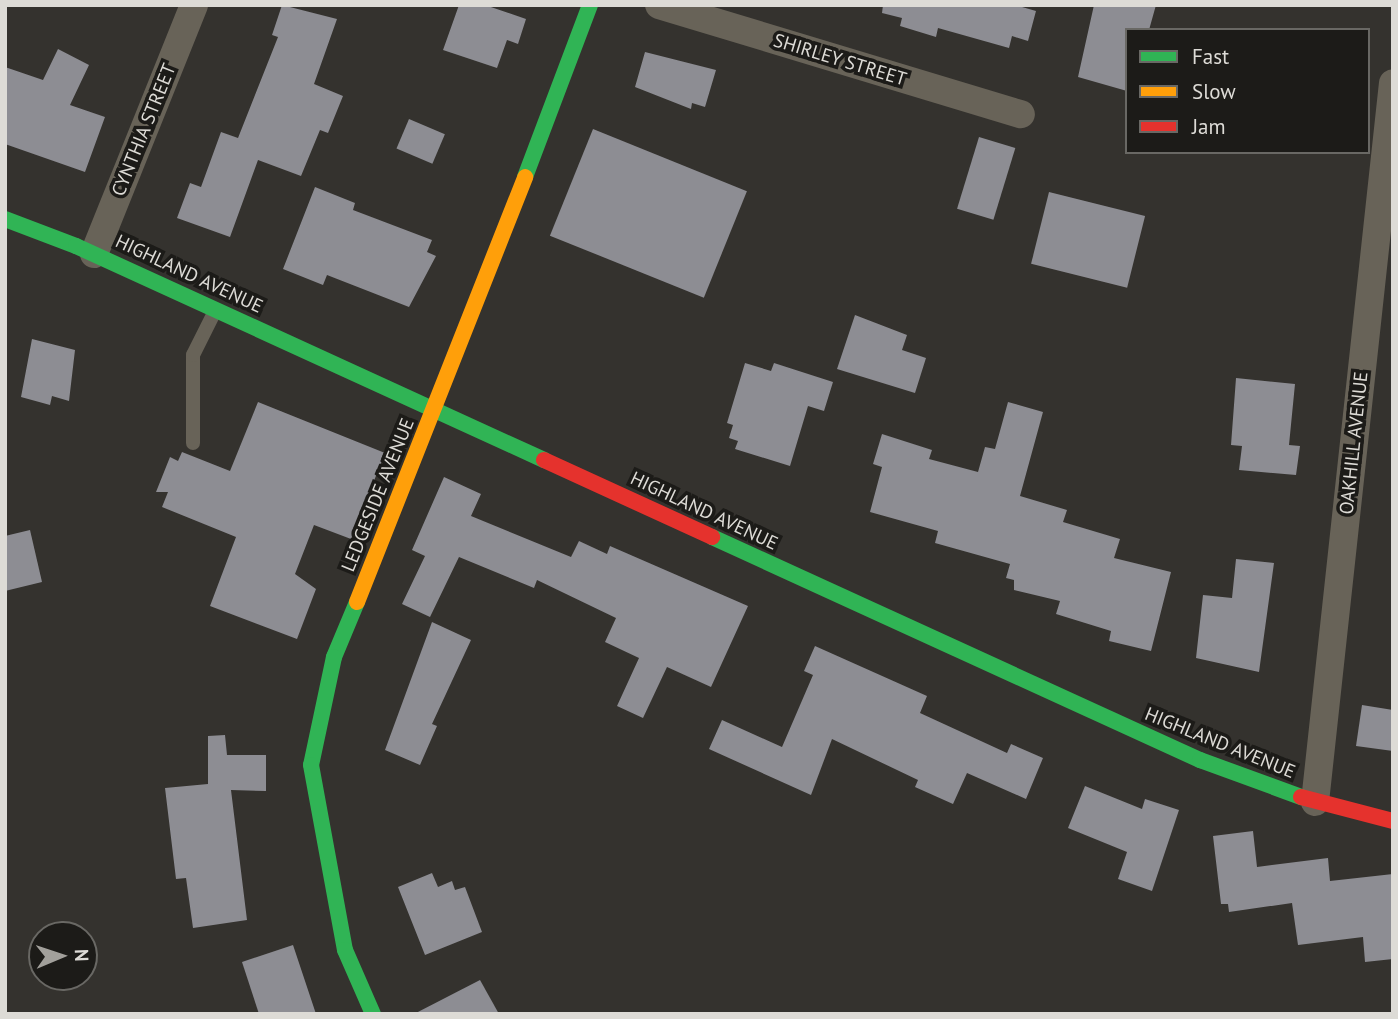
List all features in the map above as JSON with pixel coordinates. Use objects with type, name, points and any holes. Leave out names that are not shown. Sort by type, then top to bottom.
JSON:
[{"type":"main road","name":"LEDGESIDE AVENUE","points":[[373,1014],[345,950],[311,765],[334,657],[436,411],[590,5]]},
{"type":"main road","name":"HIGHLAND AVENUE","points":[[5,219],[94,254],[216,309],[1200,760],[1315,802],[1393,821]]},
{"type":"street","name":"CYNTHIA STREET","points":[[94,254],[194,5]]},
{"type":"street","name":"SHIRLEY STREET","points":[[659,5],[1021,114]]},
{"type":"street","name":"OAKHILL AVENUE","points":[[1315,802],[1393,83]]},
{"type":"lane","points":[[193,443],[193,355],[216,309]]},
{"type":"building","points":[[282,5],[337,19],[314,84],[343,96],[328,133],[320,130],[301,176],[258,160],[230,237],[177,218],[190,183],[201,187],[221,132],[238,138],[278,37],[272,35]]},
{"type":"building","points":[[459,5],[485,5],[526,19],[518,44],[507,40],[497,68],[443,50]]},
{"type":"building","points":[[883,5],[1015,5],[1036,11],[1028,41],[1012,36],[1009,48],[938,28],[936,37],[900,26],[902,18],[882,13]]},
{"type":"building","points":[[1094,5],[1156,5],[1150,28],[1125,28],[1125,90],[1078,77]]},
{"type":"building","points":[[58,49],[89,65],[70,105],[105,117],[85,172],[5,144],[5,67],[43,80]]},
{"type":"building","points":[[645,52],[716,70],[705,107],[692,103],[691,109],[635,87]]},
{"type":"building","points":[[409,119],[445,134],[432,164],[396,148]]},
{"type":"building","points":[[593,129],[747,191],[704,298],[550,236]]},
{"type":"building","points":[[979,137],[1015,148],[993,220],[957,209]]},
{"type":"building","points":[[315,187],[355,203],[353,210],[432,240],[427,252],[436,256],[409,307],[327,275],[323,285],[283,269]]},
{"type":"building","points":[[1049,192],[1145,216],[1127,288],[1031,264]]},
{"type":"building","points":[[855,315],[907,335],[902,350],[926,358],[915,393],[837,369]]},
{"type":"building","points":[[32,339],[75,350],[69,401],[52,396],[50,405],[21,397]]},
{"type":"building","points":[[745,363],[771,371],[774,363],[833,382],[824,411],[808,406],[790,466],[735,449],[738,441],[729,438],[733,425],[727,423]]},
{"type":"building","points":[[1236,378],[1295,384],[1289,445],[1300,446],[1296,475],[1239,470],[1242,446],[1231,445]]},
{"type":"building","points":[[258,402],[385,453],[351,539],[314,525],[295,574],[316,589],[297,639],[210,606],[236,537],[162,507],[168,492],[156,492],[170,457],[178,461],[182,452],[230,471]]},
{"type":"building","points":[[1008,402],[1043,412],[1020,496],[1067,510],[1063,522],[1120,539],[1114,558],[1171,572],[1151,651],[1109,641],[1111,631],[1056,614],[1060,601],[1014,590],[1014,580],[1006,578],[1010,564],[935,543],[938,531],[870,512],[882,467],[873,464],[882,434],[932,450],[929,459],[978,472],[985,447],[995,449]]},
{"type":"building","points":[[444,477],[481,494],[471,516],[571,557],[579,541],[607,554],[610,546],[748,606],[711,687],[667,667],[643,718],[617,706],[639,658],[605,642],[616,618],[537,580],[534,588],[459,557],[430,617],[402,604],[425,556],[412,550]]},
{"type":"building","points":[[30,530],[42,582],[5,591],[5,536]]},
{"type":"building","points":[[1236,559],[1274,563],[1259,672],[1196,658],[1203,595],[1232,598]]},
{"type":"building","points":[[432,622],[471,640],[432,724],[437,726],[420,765],[385,750]]},
{"type":"building","points":[[815,646],[927,696],[920,713],[1007,753],[1011,744],[1043,758],[1026,799],[967,773],[953,804],[915,787],[918,780],[832,739],[811,795],[709,749],[722,720],[782,747],[813,675],[804,671]]},
{"type":"building","points":[[1362,705],[1393,710],[1393,751],[1356,746]]},
{"type":"building","points":[[225,735],[227,755],[266,755],[266,791],[231,790],[247,920],[193,928],[186,878],[176,879],[165,788],[208,784],[208,736]]},
{"type":"building","points":[[1085,786],[1142,809],[1145,799],[1179,810],[1152,891],[1118,879],[1127,852],[1068,828]]},
{"type":"building","points":[[1253,831],[1257,867],[1328,858],[1330,881],[1393,874],[1393,959],[1365,962],[1363,937],[1298,945],[1292,903],[1229,912],[1228,904],[1221,904],[1213,836]]},
{"type":"building","points":[[432,873],[438,887],[452,881],[455,890],[465,887],[482,932],[425,955],[398,887]]},
{"type":"building","points":[[293,945],[316,1014],[259,1014],[242,962]]},
{"type":"building","points":[[480,980],[499,1014],[414,1014]]},
{"type":"traffic: fast","points":[[525,177],[590,5]]},
{"type":"traffic: fast","points":[[5,219],[76,246],[544,460]]},
{"type":"traffic: fast","points":[[712,537],[1200,760],[1301,797]]},
{"type":"traffic: fast","points":[[357,602],[334,657],[311,765],[345,950],[373,1014]]},
{"type":"traffic: slow","points":[[357,602],[525,177]]},
{"type":"traffic: jam","points":[[544,460],[712,537]]},
{"type":"traffic: jam","points":[[1301,797],[1393,821]]}]
